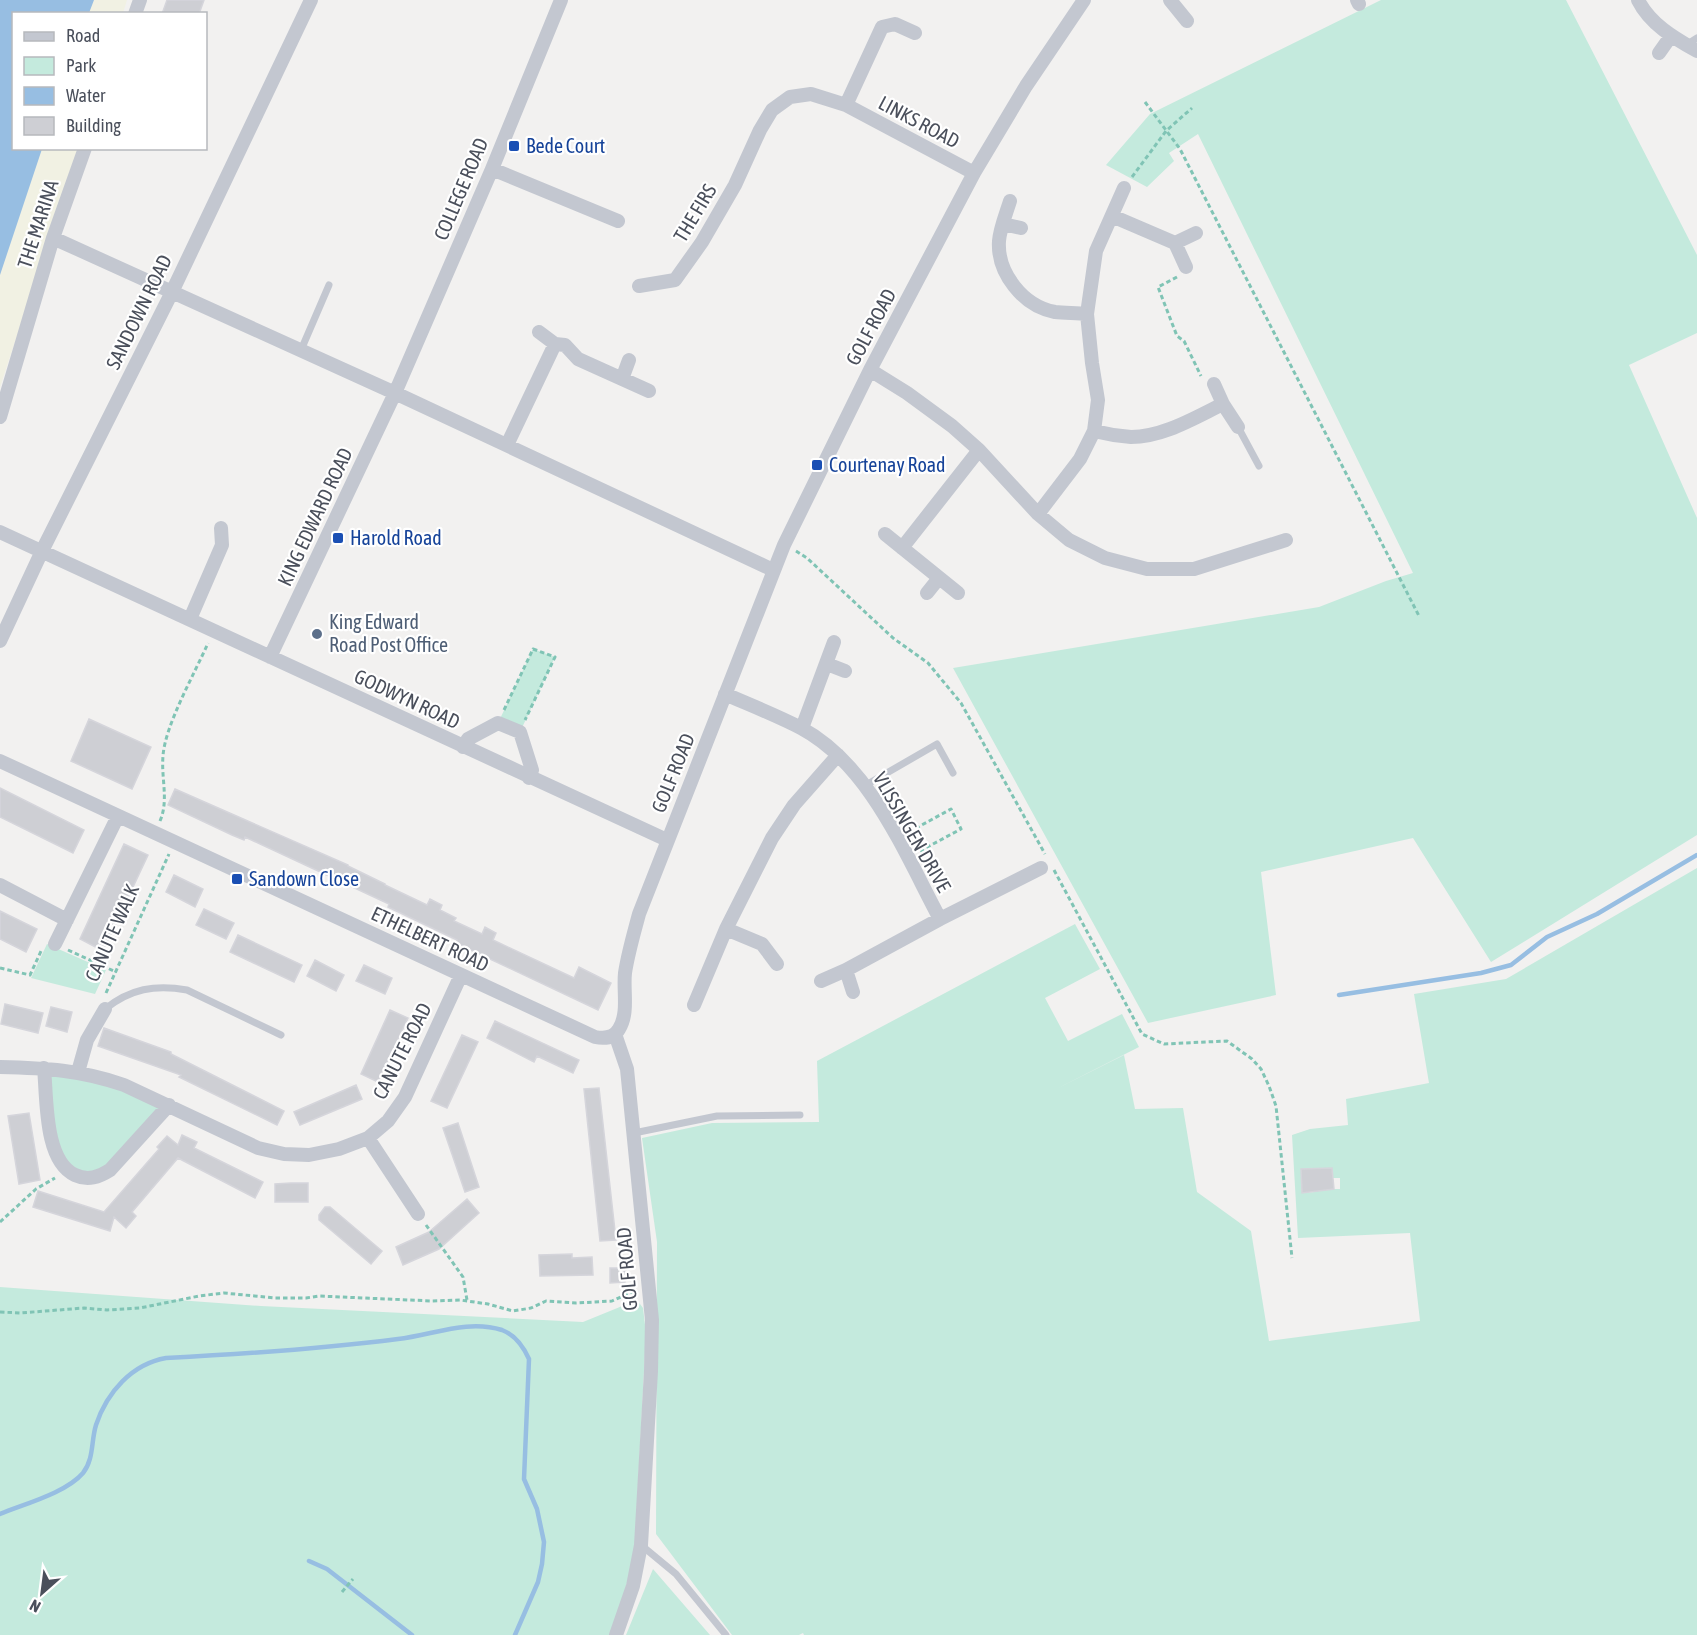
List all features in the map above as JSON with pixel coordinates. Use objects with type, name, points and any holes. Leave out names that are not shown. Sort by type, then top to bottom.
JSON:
[{"type":"street","name":"SANDOWN ROAD","points":[[0,641],[42,551],[172,292],[311,0]]},
{"type":"street","name":"COLLEGE ROAD","points":[[395,393],[492,169],[561,0]]},
{"type":"street","name":"GOLF ROAD","points":[[616,1635],[633,1586],[641,1545],[651,1371],[652,1320],[634,1133],[627,1069],[615,1034],[621,1028],[624,1013],[625,974],[639,914],[784,544],[870,370],[974,173],[1026,86],[1084,0]]},
{"type":"street","points":[[1170,0],[1187,21]]},
{"type":"street","points":[[1638,0],[1657,25],[1671,36],[1693,45]]},
{"type":"street","name":"LINKS ROAD","points":[[846,105],[882,27],[895,24],[915,33]]},
{"type":"street","points":[[1659,53],[1671,36]]},
{"type":"street","name":"LINKS ROAD","points":[[760,130],[772,110],[790,97],[811,94],[846,105],[974,173]]},
{"type":"street","name":"THE FIRS","points":[[639,286],[675,280],[702,242],[735,185],[760,130]]},
{"type":"street","name":"THE MARINA","points":[[0,417],[53,238],[84,150]]},
{"type":"street","points":[[492,169],[618,221]]},
{"type":"street","points":[[1038,514],[1080,459],[1094,431],[1098,400],[1088,314],[1096,251],[1124,188]]},
{"type":"street","points":[[1010,201],[999,240],[1000,260],[1009,280],[1026,298],[1053,311],[1088,314]]},
{"type":"street","points":[[1112,216],[1175,243],[1186,267]]},
{"type":"street","points":[[1003,224],[1021,228]]},
{"type":"street","points":[[1175,243],[1196,233]]},
{"type":"street","points":[[53,238],[395,393],[773,570]]},
{"type":"street","points":[[539,332],[555,344],[565,345],[578,359],[649,391]]},
{"type":"street","points":[[507,445],[555,344]]},
{"type":"street","points":[[622,379],[629,360]]},
{"type":"street","points":[[870,370],[907,393],[952,426],[979,450],[1038,514],[1069,540],[1105,558],[1147,569],[1194,569],[1286,540]]},
{"type":"street","points":[[1214,384],[1223,404],[1238,427]]},
{"type":"street","name":"KING EDWARD ROAD","points":[[270,657],[395,393]]},
{"type":"street","points":[[1094,431],[1132,437],[1158,433],[1223,404]]},
{"type":"street","points":[[902,548],[979,450]]},
{"type":"street","points":[[190,619],[222,545],[221,528]]},
{"type":"street","name":"GODWYN ROAD","points":[[0,532],[667,840]]},
{"type":"street","points":[[885,534],[958,593]]},
{"type":"street","points":[[927,593],[939,578]]},
{"type":"street","points":[[802,728],[834,642]]},
{"type":"street","points":[[827,664],[845,671]]},
{"type":"street","name":"VLISSINGEN DRIVE","points":[[725,694],[802,728],[838,755],[866,785],[940,919]]},
{"type":"street","points":[[463,747],[468,739],[498,723],[520,732],[532,770],[529,778]]},
{"type":"street","points":[[694,1005],[726,929],[776,830],[794,805],[838,755]]},
{"type":"street","name":"ETHELBERT ROAD","points":[[0,761],[595,1037],[606,1039],[615,1034]]},
{"type":"street","points":[[55,944],[118,816]]},
{"type":"street","points":[[821,981],[1048,866]]},
{"type":"street","points":[[0,885],[67,920]]},
{"type":"street","points":[[726,929],[762,944],[777,964]]},
{"type":"street","points":[[846,970],[853,992]]},
{"type":"street","name":"CANUTE ROAD","points":[[0,1067],[44,1068],[78,1072],[124,1085],[258,1148],[284,1154],[309,1155],[339,1149],[368,1138],[388,1121],[405,1097],[461,975]]},
{"type":"street","name":"CANUTE WALK","points":[[78,1072],[87,1040],[105,1009]]},
{"type":"street","points":[[44,1068],[51,1140],[66,1169],[80,1178],[100,1177],[110,1170],[169,1106]]},
{"type":"street","points":[[368,1138],[418,1214]]},
{"type":"lane","points":[[301,350],[329,285]]},
{"type":"lane","points":[[1238,427],[1259,466]]},
{"type":"lane","points":[[866,785],[937,744],[953,773]]},
{"type":"lane","points":[[105,1009],[122,997],[141,989],[176,988],[187,990],[281,1035]]},
{"type":"lane","points":[[634,1133],[717,1116],[800,1115]]},
{"type":"lane","points":[[641,1545],[676,1574],[726,1635]]},
{"type":"path","points":[[1145,102],[1180,149],[1419,616]]},
{"type":"path","points":[[1124,188],[1166,131],[1192,108]]},
{"type":"path","points":[[1186,267],[1180,274],[1158,287],[1178,336],[1184,341],[1203,381],[1214,384]]},
{"type":"path","points":[[784,544],[807,558],[893,638],[928,663],[960,703],[1142,1034],[1164,1044],[1227,1041],[1252,1059],[1261,1069],[1276,1106],[1292,1258]]},
{"type":"path","points":[[155,833],[165,809],[162,756],[168,733],[214,631]]},
{"type":"path","points":[[498,723],[533,649],[555,657],[520,732]]},
{"type":"path","points":[[897,838],[951,809],[961,829],[907,858]]},
{"type":"path","name":"CANUTE WALK","points":[[105,1009],[100,1004],[174,841]]},
{"type":"path","points":[[0,968],[30,975],[46,940],[116,972]]},
{"type":"path","points":[[0,1222],[36,1189],[57,1178],[66,1169]]},
{"type":"path","points":[[418,1214],[463,1277],[467,1300]]},
{"type":"path","points":[[0,1312],[140,1308],[224,1293],[275,1298],[320,1296],[432,1301],[467,1300],[513,1311],[531,1308],[546,1301],[576,1303],[612,1301],[648,1284]]},
{"type":"path","points":[[342,1592],[353,1579]]},
{"type":"green space","points":[[1381,0],[1566,0],[1697,255],[1697,333],[1629,365],[1697,518],[1697,835],[1491,962],[1413,838],[1261,872],[1276,995],[1148,1023],[953,668],[1319,607],[1413,573],[1198,134],[1169,153],[1174,161],[1147,187],[1106,165],[1150,114]]},
{"type":"green space","points":[[533,649],[555,657],[520,732],[498,723]]},
{"type":"green space","points":[[1697,868],[1697,1635],[804,1635],[803,1633],[799,1635],[732,1635],[656,1534],[657,1242],[642,1138],[712,1123],[819,1122],[817,1061],[1075,924],[1100,969],[1045,998],[1068,1041],[1122,1014],[1139,1047],[1056,1089],[1124,1055],[1135,1109],[1183,1108],[1197,1192],[1251,1231],[1269,1341],[1420,1321],[1410,1233],[1298,1238],[1292,1135],[1310,1129],[1348,1125],[1346,1099],[1429,1083],[1414,994],[1506,979]],"holes":[[[1332,1168],[1333,1178],[1340,1178],[1340,1189],[1332,1189],[1332,1185],[1315,1186],[1315,1192],[1302,1193],[1301,1169]]]},
{"type":"green space","points":[[47,944],[106,970],[95,994],[31,978]]},
{"type":"green space","points":[[44,1068],[78,1072],[169,1105],[100,1177],[62,1165]]},
{"type":"green space","points":[[0,1287],[261,1306],[583,1322],[637,1300],[643,1308],[646,1333],[634,1560],[611,1635],[0,1635]]},
{"type":"green space","points":[[653,1569],[710,1635],[626,1635]]},
{"type":"sand","points":[[0,0],[127,0],[123,12],[12,12],[12,150],[79,150],[0,387]]},
{"type":"water","points":[[0,0],[94,0],[89,12],[12,12],[12,150],[42,150],[0,275]]},
{"type":"building","points":[[167,0],[204,0],[200,12],[163,12]]},
{"type":"building","points":[[89,719],[151,747],[132,789],[71,761]]},
{"type":"building","points":[[0,788],[84,830],[73,853],[0,817]]},
{"type":"building","points":[[175,789],[348,865],[427,905],[430,899],[442,905],[440,910],[456,918],[454,921],[482,934],[485,927],[496,933],[493,940],[574,978],[579,967],[611,983],[598,1010],[456,943],[457,940],[388,907],[389,904],[245,837],[244,840],[168,805]]},
{"type":"building","points":[[124,844],[148,855],[103,951],[80,939]]},
{"type":"building","points":[[174,875],[203,889],[195,907],[166,892]]},
{"type":"building","points":[[204,909],[234,923],[226,939],[196,925]]},
{"type":"building","points":[[0,911],[37,929],[26,952],[0,939]]},
{"type":"building","points":[[238,935],[302,965],[294,982],[230,952]]},
{"type":"building","points":[[315,960],[344,975],[336,991],[307,976]]},
{"type":"building","points":[[364,965],[392,978],[385,994],[356,981]]},
{"type":"building","points":[[5,1004],[43,1013],[38,1033],[1,1024]]},
{"type":"building","points":[[51,1007],[72,1012],[67,1032],[46,1026]]},
{"type":"building","points":[[390,1010],[408,1018],[378,1082],[361,1074]]},
{"type":"building","points":[[495,1021],[579,1060],[573,1073],[537,1056],[534,1062],[487,1038]]},
{"type":"building","points":[[104,1028],[171,1052],[284,1111],[277,1125],[179,1077],[181,1075],[98,1046]]},
{"type":"building","points":[[462,1035],[478,1042],[447,1108],[431,1101]]},
{"type":"building","points":[[356,1085],[362,1099],[300,1125],[294,1112]]},
{"type":"building","points":[[599,1088],[616,1240],[600,1241],[584,1089]]},
{"type":"building","points":[[29,1113],[40,1180],[19,1184],[8,1116]]},
{"type":"building","points":[[458,1123],[479,1187],[465,1192],[443,1128]]},
{"type":"building","points":[[182,1135],[197,1142],[194,1148],[263,1182],[255,1198],[178,1158],[132,1212],[136,1216],[126,1228],[114,1217],[110,1231],[33,1207],[38,1191],[104,1212],[159,1149],[157,1147],[167,1136],[178,1145]]},
{"type":"building","points":[[1332,1168],[1334,1189],[1302,1193],[1301,1169]]},
{"type":"building","points":[[308,1183],[308,1202],[275,1202],[275,1184]]},
{"type":"building","points":[[467,1199],[479,1213],[439,1249],[403,1265],[396,1247],[429,1232]]},
{"type":"building","points":[[325,1207],[330,1207],[382,1251],[371,1264],[319,1220],[319,1215]]},
{"type":"building","points":[[572,1254],[572,1258],[592,1257],[593,1275],[540,1276],[539,1255]]},
{"type":"building","points":[[610,1268],[626,1268],[625,1282],[610,1283]]},
{"type":"waterway","points":[[1339,995],[1481,973],[1511,965],[1547,937],[1597,914],[1697,855]]},
{"type":"waterway","points":[[0,1514],[56,1492],[76,1480],[87,1468],[94,1431],[107,1401],[122,1381],[142,1366],[154,1361],[166,1358],[369,1343],[463,1327],[476,1326],[502,1330],[518,1342],[529,1359],[524,1479],[537,1509],[544,1542],[538,1582],[515,1635]]},
{"type":"waterway","points":[[309,1561],[327,1569],[412,1635]]},
{"type":"place","name":"Bede Court","points":[[514,146]]},
{"type":"place","name":"Courtenay Road","points":[[817,465]]},
{"type":"place","name":"Harold Road","points":[[338,538]]},
{"type":"place","name":"King Edward Road Post Office","points":[[317,634]]},
{"type":"place","name":"Sandown Close","points":[[237,879]]}]
